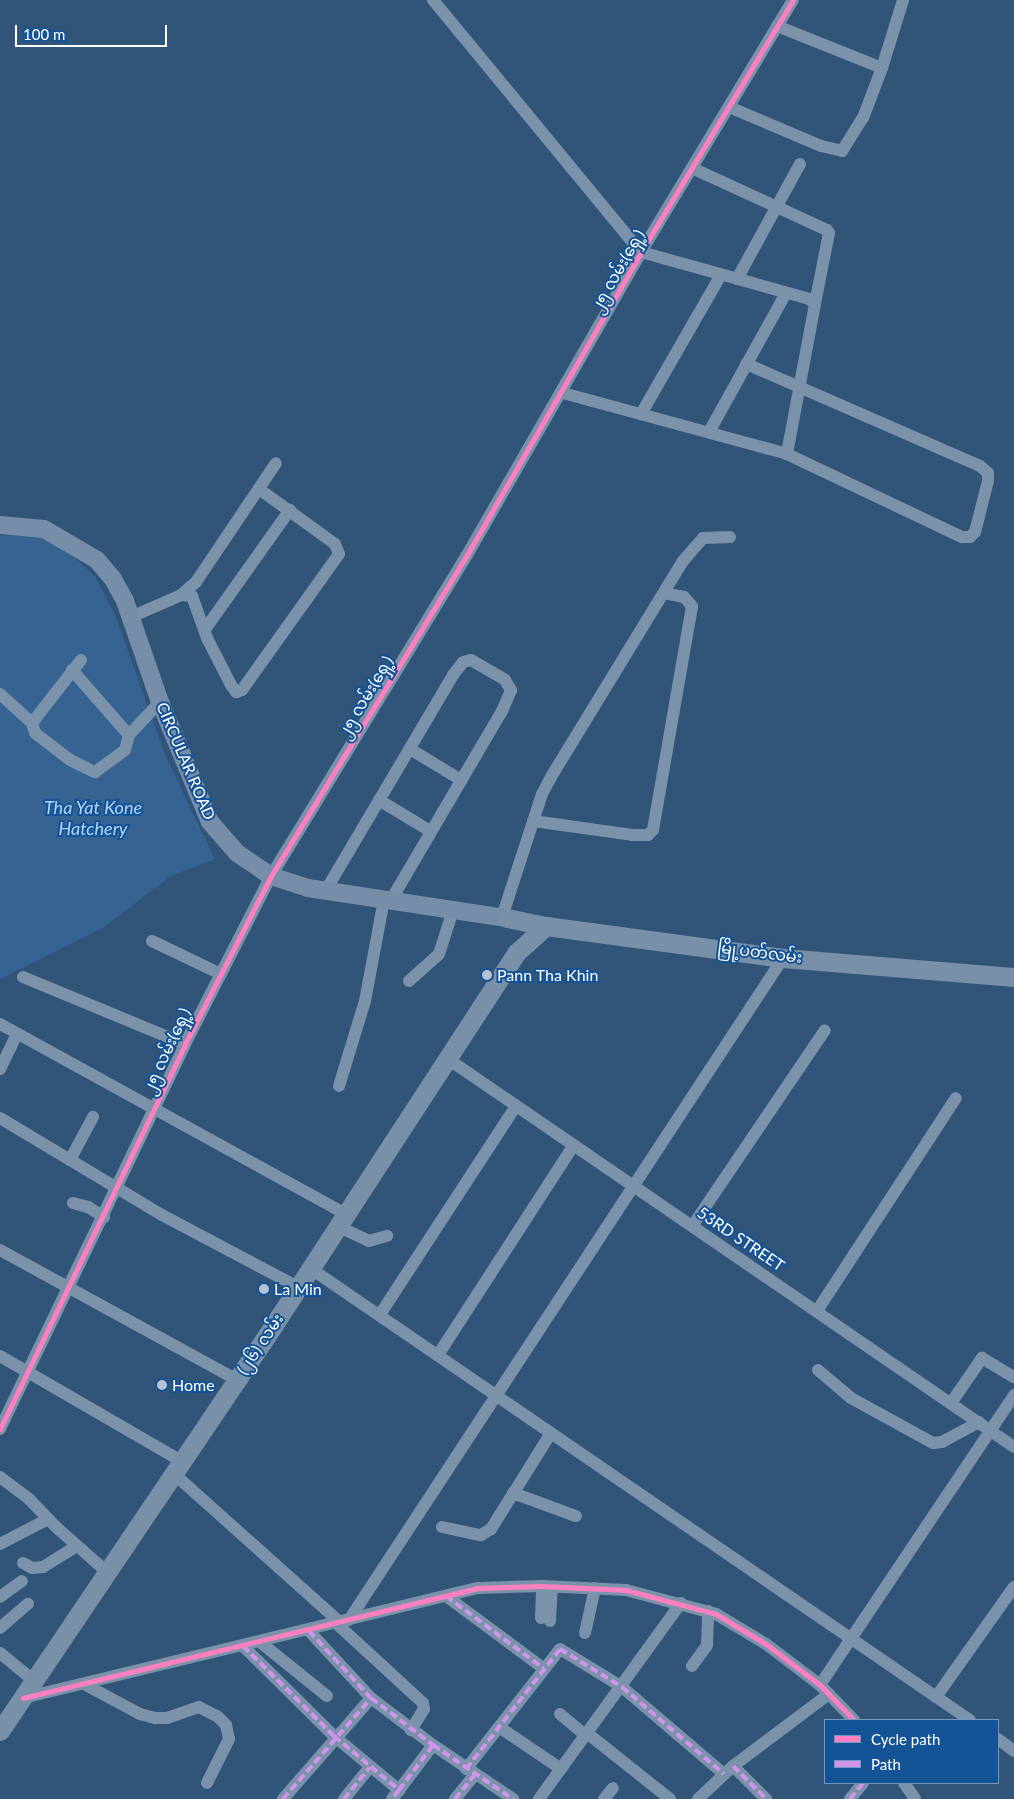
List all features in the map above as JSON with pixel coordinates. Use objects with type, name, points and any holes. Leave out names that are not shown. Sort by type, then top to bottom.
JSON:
[{"type":"main road","name":"မြို့ပတ်လမ်း","points":[[504,917],[546,926],[783,958],[1014,977]]},
{"type":"main road","points":[[504,917],[516,936],[516,953]]},
{"type":"main road","name":"(၂၆) လမ်း","points":[[0,1731],[298,1287],[516,953],[546,926]]},
{"type":"street","points":[[434,0],[641,252],[786,293],[815,304]]},
{"type":"street","name":"၂၅ လမ်း(ရှေ့)","points":[[0,1429],[157,1109],[186,1044],[271,876],[562,393],[641,252],[792,0]]},
{"type":"street","points":[[729,107],[821,146],[842,151],[863,118],[882,68],[903,0]]},
{"type":"street","points":[[777,26],[882,68]]},
{"type":"street","points":[[737,279],[800,164]]},
{"type":"street","points":[[692,168],[829,233],[787,454]]},
{"type":"street","points":[[641,414],[721,275]]},
{"type":"street","points":[[709,432],[786,293]]},
{"type":"street","points":[[562,393],[787,454],[962,536],[970,537],[975,532],[988,481],[988,473],[984,470],[801,385],[746,364]]},
{"type":"street","points":[[131,617],[181,595],[196,582],[260,489],[276,462]]},
{"type":"street","points":[[181,595],[192,596],[206,628],[207,638],[231,685],[236,692],[242,690],[339,554],[335,544],[260,489]]},
{"type":"street","points":[[206,628],[290,510]]},
{"type":"street","name":"CIRCULAR ROAD","points":[[0,524],[44,529],[97,560],[113,579],[131,617],[160,702],[210,822],[238,853],[271,876],[326,890],[504,917]]},
{"type":"street","points":[[504,917],[533,821],[551,777],[683,561],[704,538],[730,537]]},
{"type":"street","points":[[533,821],[632,835],[648,835],[653,830],[692,606],[684,597],[664,593]]},
{"type":"street","points":[[32,723],[80,660]]},
{"type":"street","points":[[326,890],[463,662],[470,660],[481,664],[505,680],[511,690],[461,780],[403,878],[388,899],[365,1001],[339,1086]]},
{"type":"street","points":[[72,670],[128,735]]},
{"type":"street","points":[[0,694],[32,723],[35,733],[70,760],[95,772],[126,750],[128,735],[160,702]]},
{"type":"street","points":[[410,749],[461,780]]},
{"type":"street","points":[[379,800],[430,831]]},
{"type":"street","points":[[409,981],[439,954],[453,910]]},
{"type":"street","points":[[152,941],[221,974]]},
{"type":"street","points":[[342,1622],[499,1395],[633,1185],[783,958]]},
{"type":"street","points":[[23,977],[186,1044]]},
{"type":"street","points":[[0,1024],[157,1109],[341,1220],[369,1241],[387,1236]]},
{"type":"street","points":[[693,1225],[825,1030]]},
{"type":"street","points":[[0,1069],[17,1034]]},
{"type":"street","name":"53RD STREET","points":[[448,1059],[693,1225],[1014,1447]]},
{"type":"street","points":[[817,1311],[956,1098]]},
{"type":"street","points":[[381,1313],[516,1106]]},
{"type":"street","points":[[70,1160],[93,1117]]},
{"type":"street","points":[[0,1118],[117,1189],[298,1287]]},
{"type":"street","points":[[438,1355],[574,1145]]},
{"type":"street","points":[[73,1204],[88,1207],[104,1217]]},
{"type":"street","points":[[0,1250],[71,1287],[236,1380]]},
{"type":"street","points":[[310,1268],[381,1313],[438,1355],[499,1395],[551,1433],[969,1719]]},
{"type":"street","points":[[0,1356],[177,1467],[342,1622],[423,1702],[424,1709],[411,1730]]},
{"type":"street","points":[[951,1403],[982,1358],[1014,1377]]},
{"type":"street","points":[[818,1370],[851,1398],[933,1442],[942,1442],[979,1422]]},
{"type":"street","points":[[698,1799],[728,1770],[824,1690],[851,1638],[1014,1394]]},
{"type":"street","points":[[442,1526],[463,1533],[487,1533],[551,1433]]},
{"type":"street","points":[[0,1476],[30,1500],[48,1520],[107,1572]]},
{"type":"street","points":[[513,1493],[576,1516]]},
{"type":"street","points":[[0,1544],[48,1520]]},
{"type":"street","points":[[23,1563],[32,1568],[43,1568],[76,1546]]},
{"type":"street","points":[[0,1597],[22,1580]]},
{"type":"street","points":[[23,1698],[309,1631],[446,1596],[500,1585],[547,1586],[636,1592],[708,1611],[734,1623],[766,1644],[824,1690],[853,1719]]},
{"type":"street","points":[[545,1620],[547,1586]]},
{"type":"street","points":[[936,1697],[1014,1587]]},
{"type":"street","points":[[586,1632],[595,1588]]},
{"type":"street","points":[[446,1596],[543,1668]]},
{"type":"street","points":[[539,1799],[622,1687],[681,1603]]},
{"type":"street","points":[[0,1628],[28,1604]]},
{"type":"street","points":[[692,1666],[707,1645],[708,1611]]},
{"type":"street","points":[[309,1631],[371,1698],[411,1730],[508,1798]]},
{"type":"street","points":[[260,1642],[328,1696]]},
{"type":"street","points":[[243,1646],[334,1736],[370,1767],[395,1795],[433,1745]]},
{"type":"street","points":[[455,1799],[499,1727],[543,1668],[560,1649],[622,1687],[766,1799]]},
{"type":"street","points":[[0,1653],[33,1680]]},
{"type":"street","points":[[84,1684],[140,1714],[155,1718],[172,1716],[199,1706],[217,1716],[226,1725],[229,1739],[207,1783]]},
{"type":"street","points":[[283,1799],[334,1736],[371,1698]]},
{"type":"street","points":[[560,1714],[670,1799]]},
{"type":"street","points":[[499,1727],[561,1769]]},
{"type":"street","points":[[999,1741],[1014,1751]]},
{"type":"street","points":[[344,1799],[370,1767]]},
{"type":"street","points":[[850,1799],[861,1784]]},
{"type":"street","points":[[905,1784],[915,1799]]},
{"type":"street","points":[[604,1799],[613,1788]]},
{"type":"water","name":"Tha Yat Kone Hatchery","points":[[0,535],[39,536],[74,557],[95,576],[116,617],[166,757],[215,859],[171,876],[104,927],[0,979]]},
{"type":"marked path","points":[[446,1596],[543,1668]]},
{"type":"marked path","points":[[309,1631],[371,1698],[433,1745],[513,1799]]},
{"type":"marked path","points":[[243,1646],[334,1736],[399,1790],[392,1799]]},
{"type":"marked path","points":[[466,1769],[560,1649],[622,1687],[724,1774]]},
{"type":"marked path","points":[[283,1799],[371,1698]]},
{"type":"marked path","points":[[399,1790],[433,1745]]},
{"type":"marked path","points":[[733,1766],[766,1799]]},
{"type":"marked path","points":[[344,1799],[370,1767]]},
{"type":"marked path","points":[[455,1799],[475,1774]]},
{"type":"marked path","points":[[850,1799],[862,1784]]},
{"type":"cycle path","points":[[0,1429],[185,1044],[271,876],[467,555],[641,252],[793,0]]},
{"type":"cycle path","points":[[23,1698],[478,1588],[542,1586],[626,1590],[716,1614],[766,1644],[820,1685],[853,1719]]},
{"type":"place","name":"Pann Tha Khin","points":[[487,975]]},
{"type":"place","name":"La Min","points":[[264,1289]]},
{"type":"place","name":"Home","points":[[162,1385]]}]
